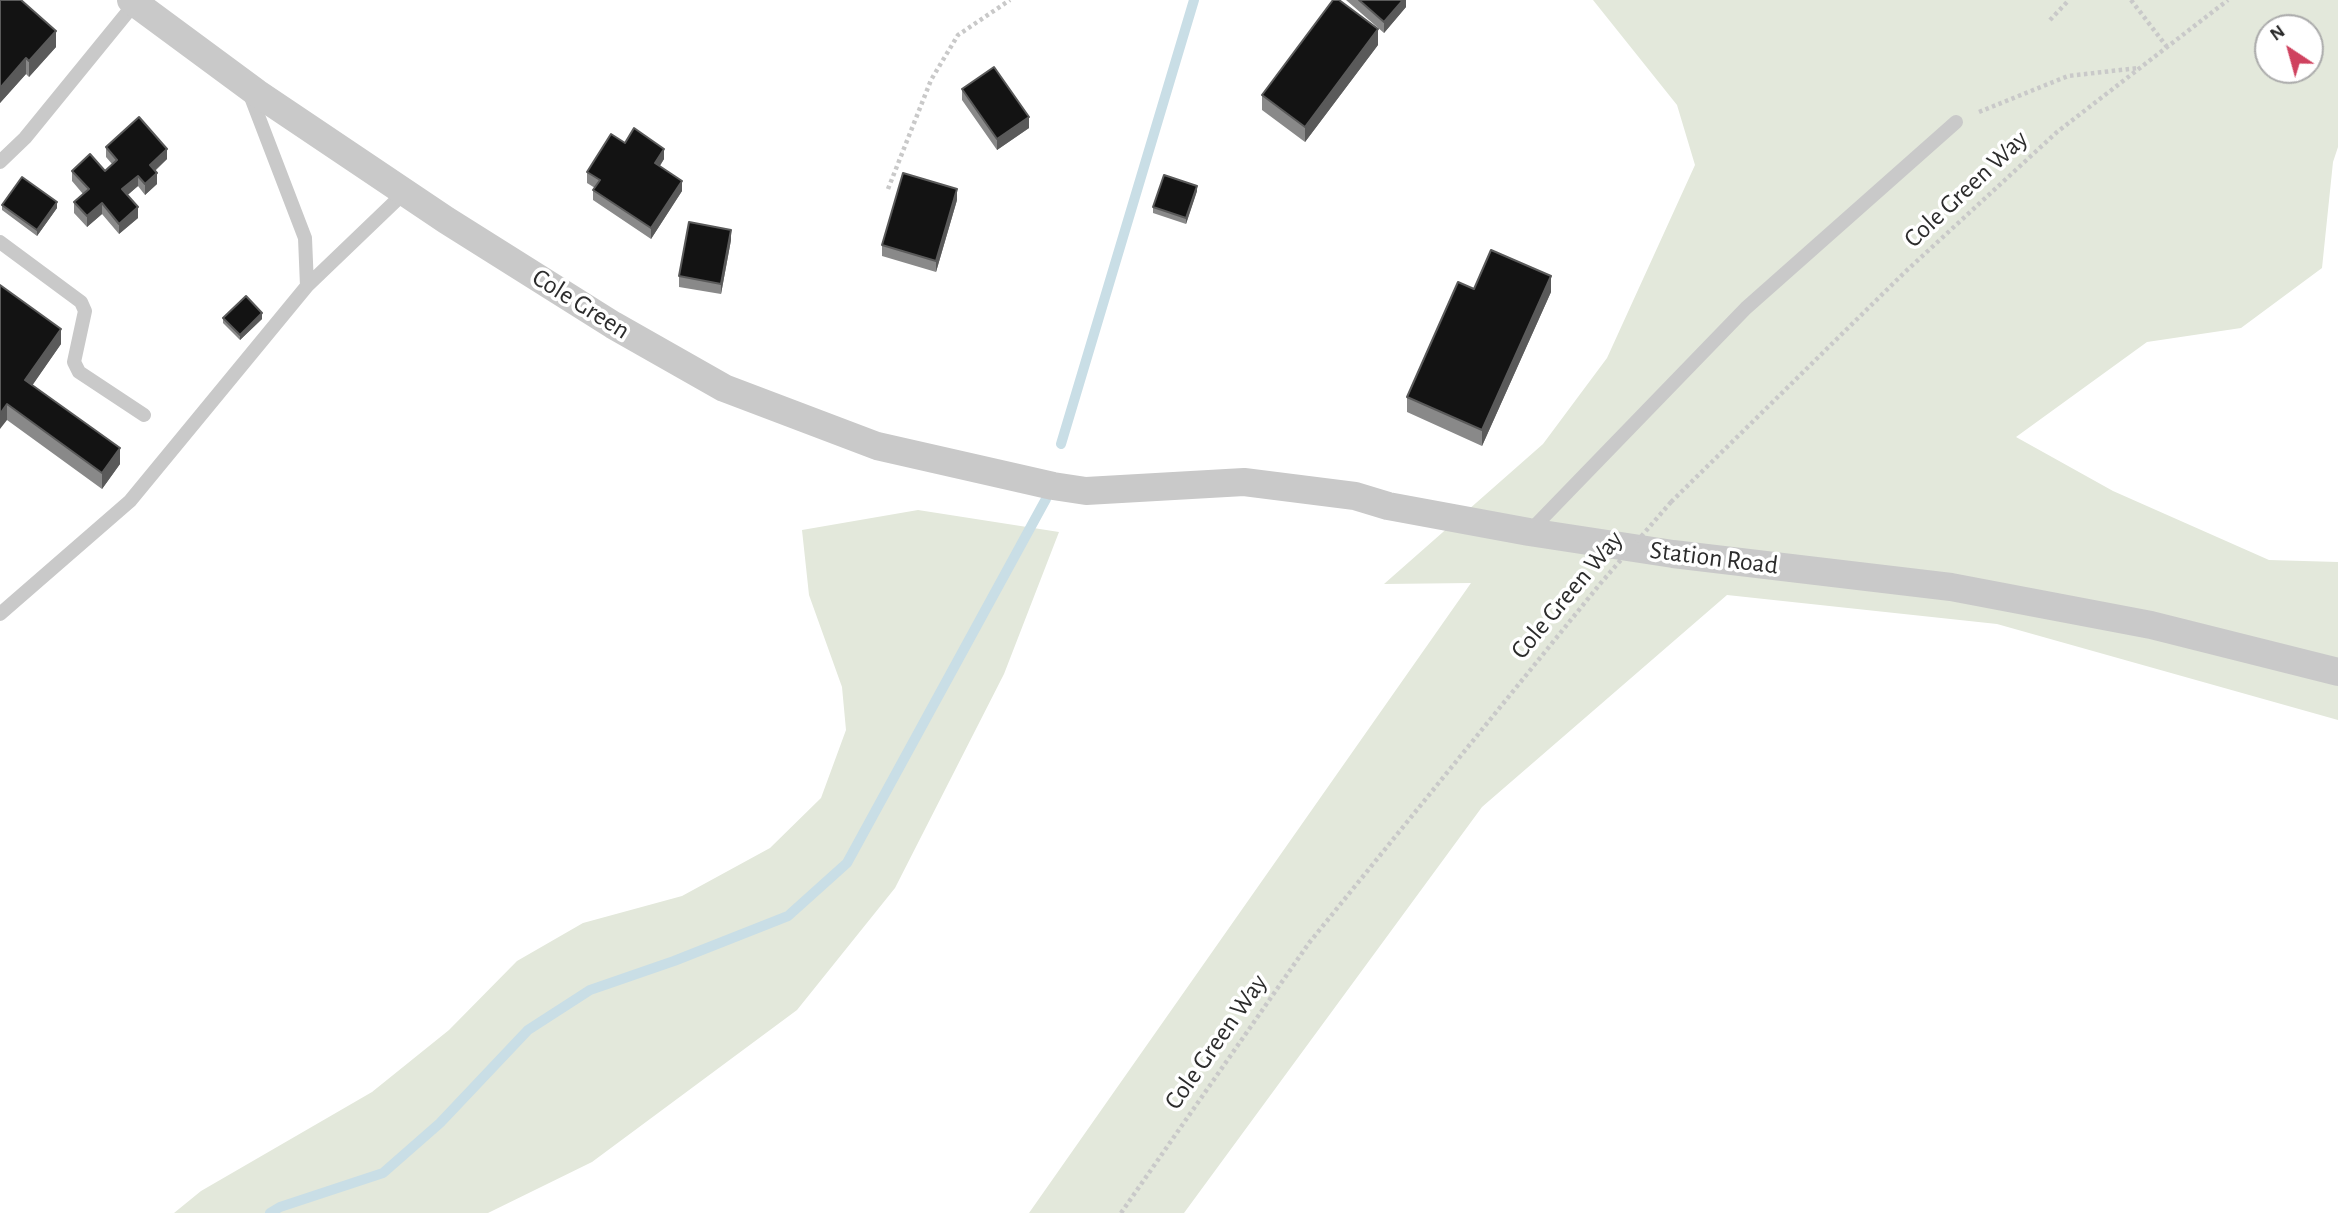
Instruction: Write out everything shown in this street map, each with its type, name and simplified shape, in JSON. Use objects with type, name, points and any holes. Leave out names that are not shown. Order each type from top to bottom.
[{"type":"street","name":"Cole Green","points":[[133,2],[246,85],[405,192],[613,325],[724,388],[877,446],[1086,491]]},
{"type":"street","name":"Station Road","points":[[1086,491],[1244,482],[1355,496],[1388,506],[1529,533],[1673,554],[1951,587],[2151,625],[2338,672]]},
{"type":"lane","points":[[0,162],[25,138],[133,2]]},
{"type":"lane","points":[[246,85],[305,238],[307,286]]},
{"type":"lane","points":[[1529,533],[1746,308],[1956,122]]},
{"type":"lane","points":[[0,614],[130,501],[307,286],[405,192]]},
{"type":"lane","points":[[0,243],[81,302],[85,311],[74,362],[79,372],[144,415]]},
{"type":"path","points":[[888,189],[931,80],[958,35],[1010,0]]},
{"type":"path","points":[[2050,20],[2069,0]]},
{"type":"path","points":[[2131,0],[2167,47]]},
{"type":"path","name":"Cole Green Way","points":[[1121,1213],[1309,943],[1600,584],[1671,502],[1905,272],[2057,132],[2228,0]]},
{"type":"path","points":[[1956,122],[2068,76],[2139,68]]},
{"type":"shaded area","points":[[1593,0],[2338,0],[2338,147],[2333,162],[2322,268],[2241,328],[2147,342],[2016,437],[2113,491],[2269,560],[2338,562],[2338,720],[1997,624],[1727,595],[1482,807],[1184,1213],[1029,1213],[1471,583],[1384,584],[1543,444],[1607,358],[1695,165],[1677,105]]},
{"type":"shaded area","points":[[918,510],[1059,532],[1004,674],[895,888],[797,1010],[592,1162],[488,1213],[174,1213],[201,1191],[372,1092],[449,1030],[517,961],[583,923],[682,896],[770,848],[821,798],[846,730],[842,687],[809,595],[802,530]]},
{"type":"building","points":[[0,0],[21,0],[56,31],[29,61],[26,58],[0,88]]},
{"type":"building","points":[[1333,0],[1339,0],[1378,29],[1305,127],[1262,95]]},
{"type":"building","points":[[1359,0],[1403,0],[1384,22]]},
{"type":"building","points":[[994,67],[1029,117],[997,139],[962,89]]},
{"type":"building","points":[[139,117],[167,149],[150,165],[157,173],[145,184],[138,176],[122,189],[138,207],[119,224],[102,203],[87,216],[74,202],[89,189],[72,171],[90,154],[105,171],[117,160],[106,147]]},
{"type":"building","points":[[634,128],[664,149],[655,163],[682,181],[651,228],[593,190],[600,180],[587,172],[611,134],[625,143]]},
{"type":"building","points":[[903,173],[957,189],[936,261],[882,245]]},
{"type":"building","points":[[1164,175],[1197,186],[1186,218],[1153,207]]},
{"type":"building","points":[[22,177],[57,202],[37,230],[2,205]]},
{"type":"building","points":[[689,222],[731,230],[721,284],[679,276]]},
{"type":"building","points":[[1491,250],[1551,276],[1482,430],[1407,397],[1458,282],[1474,289]]},
{"type":"building","points":[[0,285],[61,329],[25,380],[120,448],[102,473],[7,404],[0,414]]},
{"type":"building","points":[[246,296],[262,313],[240,335],[223,318]]},
{"type":"waterway","points":[[1061,444],[1194,0]]},
{"type":"waterway","points":[[270,1213],[280,1207],[383,1173],[440,1123],[528,1030],[590,990],[674,961],[788,916],[847,863],[1046,499]]}]
